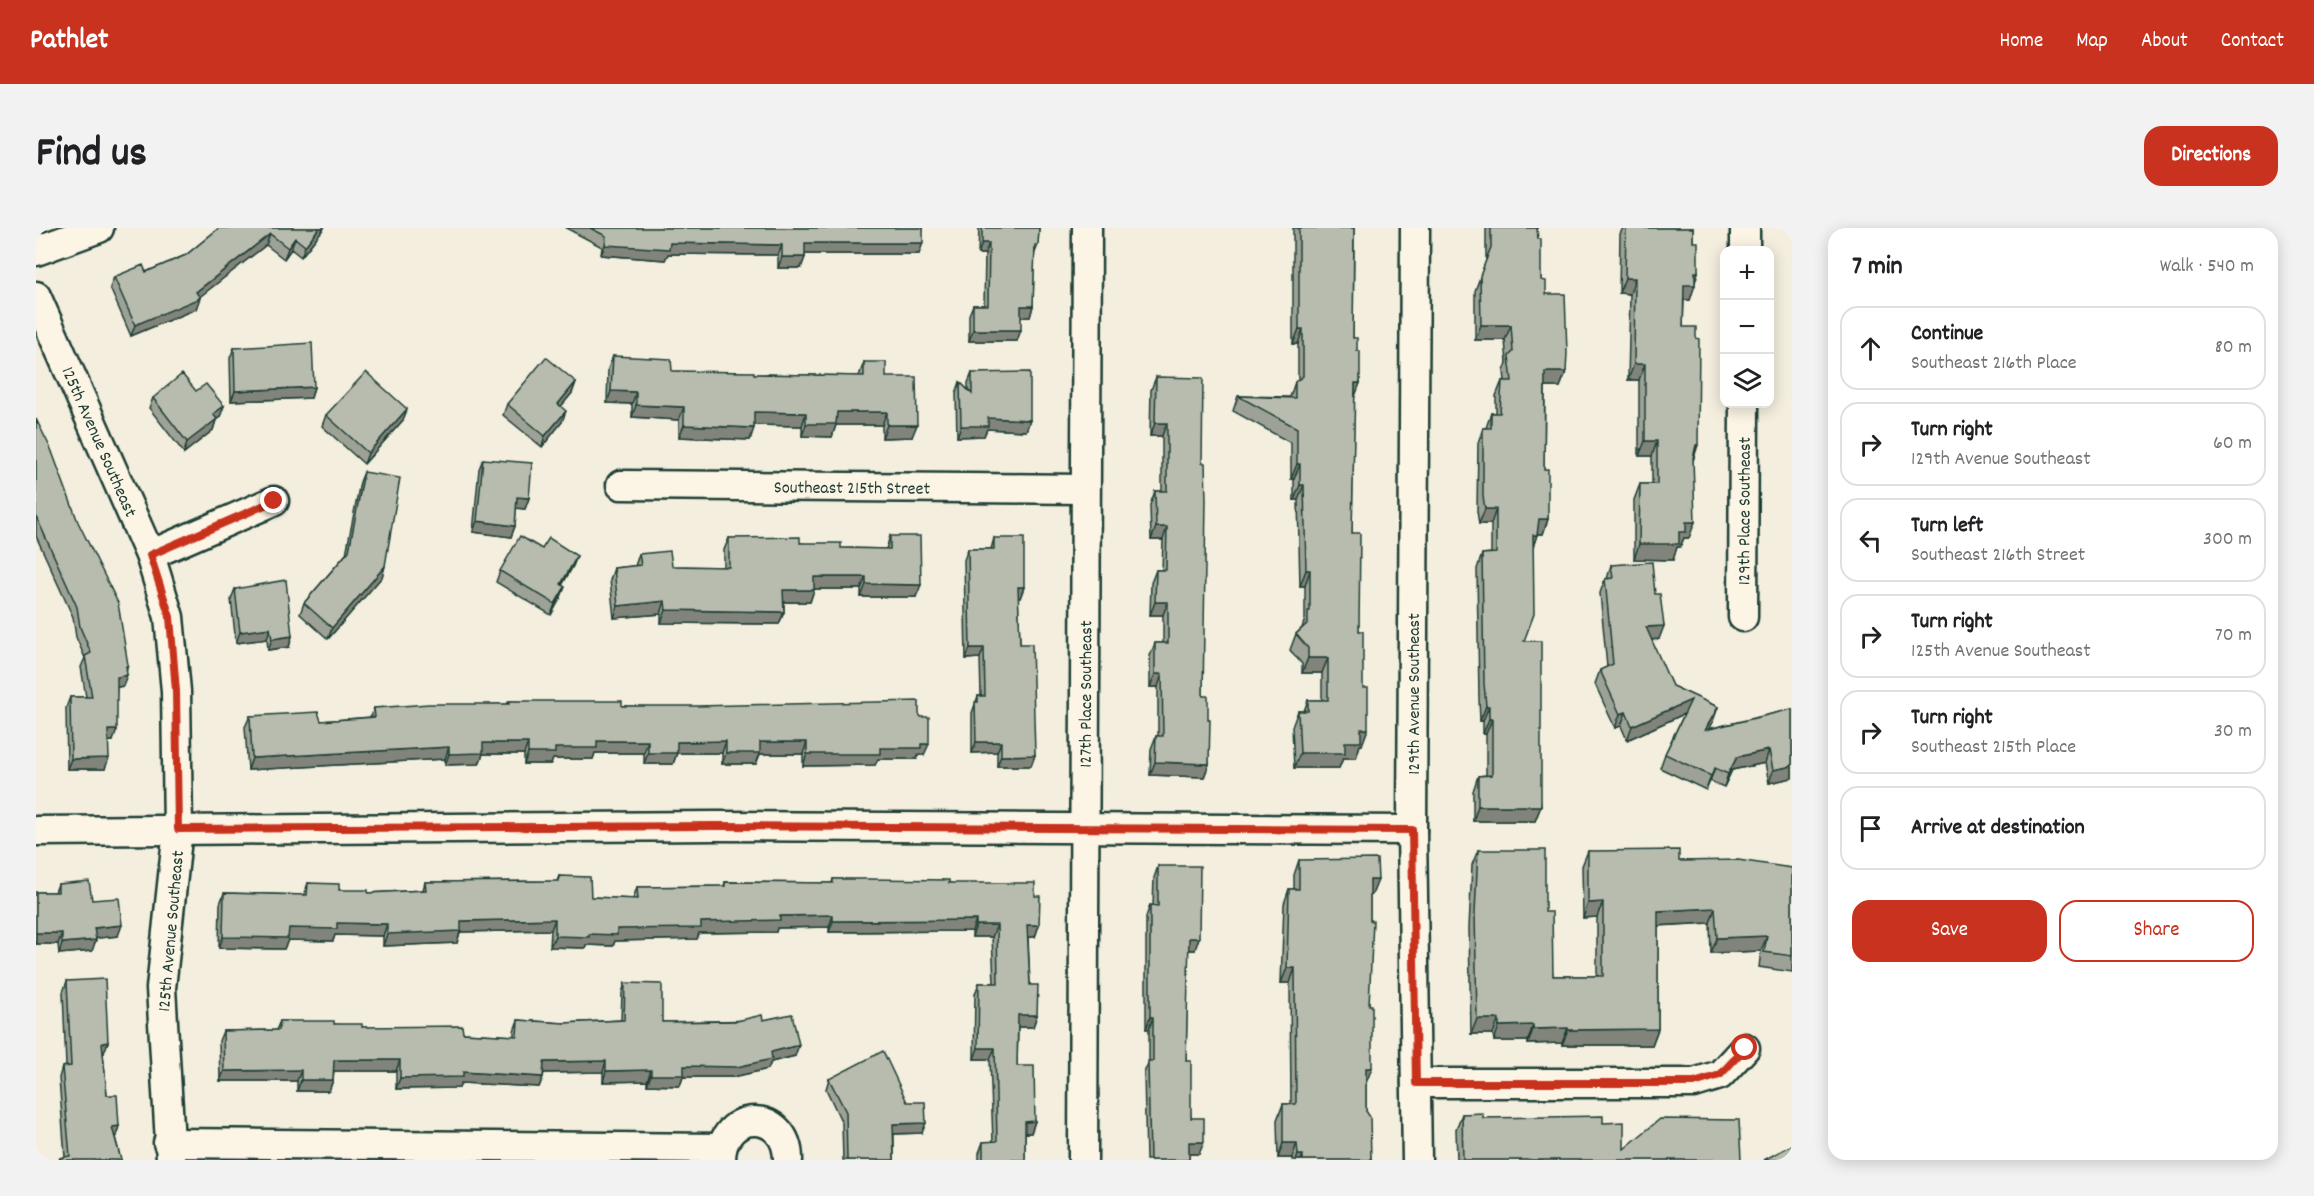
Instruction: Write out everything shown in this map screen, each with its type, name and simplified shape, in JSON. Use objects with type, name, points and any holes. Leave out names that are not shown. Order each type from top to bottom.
[{"type":"street","points":[[36,251],[99,228]]},
{"type":"street","name":"127th Place Southeast","points":[[1083,1160],[1084,489],[1087,228]]},
{"type":"street","name":"129th Avenue Southeast","points":[[1415,228],[1412,830],[1417,1160]]},
{"type":"street","points":[[1745,228],[1745,246]]},
{"type":"street","name":"125th Avenue Southeast","points":[[36,296],[150,555],[170,617],[176,691],[178,829],[161,988],[170,1152]]},
{"type":"street","name":"129th Place Southeast","points":[[1743,617],[1744,408]]},
{"type":"street","name":"Southeast 215th Street","points":[[621,485],[1084,489]]},
{"type":"street","points":[[150,555],[274,501]]},
{"type":"street","points":[[36,831],[716,826],[1412,830]]},
{"type":"street","points":[[1416,1083],[1694,1083],[1720,1075],[1745,1048]]},
{"type":"street","points":[[170,1152],[721,1154],[726,1135],[735,1126],[747,1121],[761,1121],[773,1126],[783,1135],[788,1148],[788,1160]]},
{"type":"building","points":[[219,228],[319,228],[305,246],[295,238],[288,248],[270,234],[196,292],[200,298],[135,325],[114,277],[143,265],[146,272],[186,255]]},
{"type":"building","points":[[590,228],[923,228],[923,243],[805,243],[805,257],[782,257],[782,245],[670,243],[669,249],[605,245],[606,236]]},
{"type":"building","points":[[982,228],[1039,228],[1038,245],[1035,245],[1033,306],[1021,306],[1021,330],[973,330],[973,305],[988,305],[989,243],[982,243]]},
{"type":"building","points":[[1299,228],[1354,228],[1353,338],[1357,338],[1357,351],[1360,351],[1360,383],[1355,383],[1352,533],[1360,533],[1359,631],[1363,631],[1363,688],[1368,688],[1368,729],[1361,729],[1361,742],[1345,742],[1345,753],[1300,753],[1298,711],[1308,711],[1308,700],[1328,700],[1328,658],[1308,658],[1308,648],[1296,634],[1308,623],[1308,611],[1310,611],[1310,570],[1306,570],[1304,485],[1300,485],[1300,464],[1297,464],[1297,428],[1238,396],[1295,398],[1295,382],[1303,376],[1303,329],[1299,329]]},
{"type":"building","points":[[1491,228],[1537,228],[1538,239],[1541,239],[1541,280],[1546,281],[1546,294],[1565,294],[1566,372],[1545,372],[1544,469],[1548,469],[1548,519],[1539,519],[1537,535],[1533,535],[1534,614],[1524,641],[1541,641],[1541,806],[1478,806],[1478,776],[1492,775],[1492,719],[1489,719],[1489,706],[1486,706],[1484,683],[1482,554],[1496,553],[1496,509],[1485,509],[1483,496],[1483,428],[1491,428],[1491,413],[1500,413],[1502,381],[1512,381],[1509,356],[1513,352],[1511,325],[1481,325],[1480,276],[1491,247]]},
{"type":"building","points":[[1626,228],[1693,228],[1693,242],[1698,242],[1698,272],[1695,272],[1695,285],[1684,285],[1683,327],[1696,327],[1696,338],[1699,339],[1698,445],[1696,445],[1693,458],[1695,522],[1686,522],[1686,532],[1679,532],[1679,544],[1639,544],[1640,484],[1657,484],[1657,441],[1645,441],[1645,364],[1634,364],[1635,278],[1625,278]]},
{"type":"building","points":[[312,343],[314,387],[235,391],[234,348]]},
{"type":"building","points":[[613,356],[671,359],[672,371],[754,372],[754,374],[864,376],[864,362],[886,362],[886,377],[916,377],[917,425],[887,425],[887,412],[837,412],[836,424],[806,424],[806,413],[754,412],[754,428],[684,425],[684,407],[636,405],[636,392],[611,391]]},
{"type":"building","points":[[546,357],[576,382],[558,404],[566,411],[545,436],[507,404]]},
{"type":"building","points":[[366,372],[407,409],[368,453],[326,415]]},
{"type":"building","points":[[1030,372],[1030,420],[988,418],[988,426],[961,426],[960,382],[972,394],[972,373]]},
{"type":"building","points":[[182,374],[196,391],[206,384],[224,406],[213,414],[217,419],[187,442],[153,398]]},
{"type":"building","points":[[1156,377],[1203,378],[1202,463],[1205,463],[1206,500],[1203,696],[1208,696],[1209,764],[1155,762],[1156,736],[1163,736],[1162,674],[1155,674],[1155,643],[1168,643],[1168,602],[1155,602],[1156,570],[1166,570],[1167,527],[1156,527],[1155,491],[1167,491],[1167,423],[1155,423]]},
{"type":"building","points":[[36,419],[51,449],[78,522],[118,603],[128,665],[126,666],[127,675],[117,677],[117,730],[108,730],[109,758],[71,759],[70,697],[92,697],[85,656],[91,653],[80,627],[77,607],[36,516]]},
{"type":"building","points":[[483,459],[532,463],[529,498],[517,497],[515,526],[477,521]]},
{"type":"building","points":[[364,472],[400,478],[385,566],[332,628],[304,603],[349,551]]},
{"type":"building","points":[[520,536],[542,549],[549,538],[577,556],[561,584],[565,587],[555,604],[500,571]]},
{"type":"building","points":[[890,536],[920,536],[921,585],[866,584],[866,577],[814,577],[814,590],[783,590],[784,612],[666,610],[665,601],[618,606],[614,568],[641,565],[639,554],[670,551],[672,566],[729,567],[729,538],[800,537],[800,543],[841,543],[841,548],[890,549]]},
{"type":"building","points":[[994,538],[1024,538],[1024,587],[1018,587],[1020,644],[1032,644],[1035,755],[1001,756],[1001,742],[976,742],[975,702],[978,702],[978,696],[985,696],[984,648],[970,648],[968,549],[994,549]]},
{"type":"building","points":[[1652,562],[1655,594],[1660,594],[1664,626],[1646,627],[1672,686],[1718,707],[1705,730],[1792,709],[1792,766],[1773,770],[1769,750],[1737,757],[1728,774],[1715,768],[1711,776],[1665,754],[1691,700],[1632,726],[1626,712],[1620,714],[1600,670],[1613,664],[1605,579],[1613,578],[1611,565]]},
{"type":"building","points":[[286,580],[292,636],[272,639],[270,628],[240,632],[235,589]]},
{"type":"building","points":[[509,701],[622,701],[622,706],[697,706],[919,701],[919,714],[921,717],[929,717],[929,744],[921,744],[921,748],[880,748],[880,754],[807,754],[807,742],[760,742],[760,753],[726,753],[726,741],[677,742],[677,753],[648,753],[648,741],[597,741],[597,748],[555,748],[555,753],[528,753],[528,743],[483,743],[483,753],[449,754],[449,747],[252,758],[250,716],[318,712],[321,721],[375,717],[374,708],[429,704],[509,704]]},
{"type":"building","points":[[1478,850],[1545,850],[1545,912],[1552,912],[1553,976],[1603,976],[1603,902],[1588,903],[1588,851],[1679,850],[1679,861],[1738,860],[1792,868],[1792,956],[1764,952],[1767,936],[1717,938],[1715,908],[1658,911],[1658,1029],[1533,1029],[1533,1025],[1499,1026],[1499,1019],[1477,1019],[1475,913]]},
{"type":"building","points":[[1377,859],[1378,880],[1370,880],[1370,921],[1373,921],[1369,1005],[1372,1005],[1372,1068],[1366,1068],[1366,1111],[1370,1117],[1371,1160],[1303,1160],[1303,1155],[1298,1155],[1297,1143],[1283,1143],[1283,1104],[1296,1104],[1295,968],[1287,968],[1289,889],[1299,889],[1299,860]]},
{"type":"building","points":[[1158,866],[1200,866],[1199,938],[1189,938],[1186,1061],[1191,1061],[1191,1118],[1204,1118],[1204,1142],[1189,1142],[1189,1160],[1150,1160],[1148,1061],[1153,1061],[1153,1017],[1150,1017],[1150,905],[1158,906]]},
{"type":"building","points":[[559,876],[590,877],[591,897],[638,899],[637,887],[725,886],[725,882],[833,883],[833,879],[866,879],[949,880],[949,883],[1035,883],[1035,896],[1040,896],[1039,925],[1027,925],[1030,985],[1038,985],[1037,1015],[1018,1015],[1017,1066],[1034,1066],[1035,1121],[1025,1122],[1025,1160],[983,1160],[983,1142],[997,1141],[995,1048],[978,1048],[979,983],[998,983],[997,925],[976,925],[976,920],[833,921],[833,915],[780,916],[780,920],[701,922],[701,928],[617,929],[617,935],[589,934],[589,937],[555,936],[555,919],[461,921],[461,931],[387,934],[387,924],[337,923],[337,929],[289,928],[288,938],[223,937],[224,893],[307,895],[308,883],[339,884],[339,890],[368,890],[368,893],[426,890],[425,882],[559,881]]},
{"type":"building","points":[[89,881],[92,900],[119,898],[122,925],[94,928],[96,940],[62,943],[62,933],[36,933],[36,892],[58,892],[58,884]]},
{"type":"building","points":[[105,979],[108,1042],[102,1043],[107,1095],[117,1095],[119,1126],[112,1127],[121,1160],[61,1160],[60,1158],[70,1156],[62,1067],[71,1066],[67,981]]},
{"type":"building","points":[[625,983],[662,984],[662,1022],[737,1021],[762,1015],[763,1020],[792,1014],[799,1045],[771,1052],[772,1059],[737,1067],[684,1066],[684,1075],[651,1075],[651,1070],[606,1071],[606,1061],[544,1062],[543,1077],[463,1072],[463,1077],[400,1078],[400,1060],[334,1060],[333,1080],[301,1080],[301,1070],[224,1071],[223,1031],[279,1030],[280,1021],[334,1021],[334,1024],[362,1024],[362,1027],[462,1026],[463,1033],[517,1036],[518,1020],[564,1023],[624,1020]]},
{"type":"building","points":[[883,1051],[907,1102],[925,1102],[926,1123],[893,1124],[894,1160],[847,1160],[846,1112],[829,1079]]},
{"type":"building","points":[[1483,1113],[1483,1118],[1603,1116],[1603,1123],[1624,1122],[1624,1149],[1660,1119],[1739,1120],[1741,1160],[1463,1160],[1462,1114]]},
{"type":"building","points":[[1792,1145],[1792,1160],[1764,1160]]},
{"type":"route","points":[[274,501],[150,555],[170,617],[176,691],[178,829],[716,826],[1412,830],[1416,1083],[1694,1083],[1720,1075],[1745,1048]]}]
